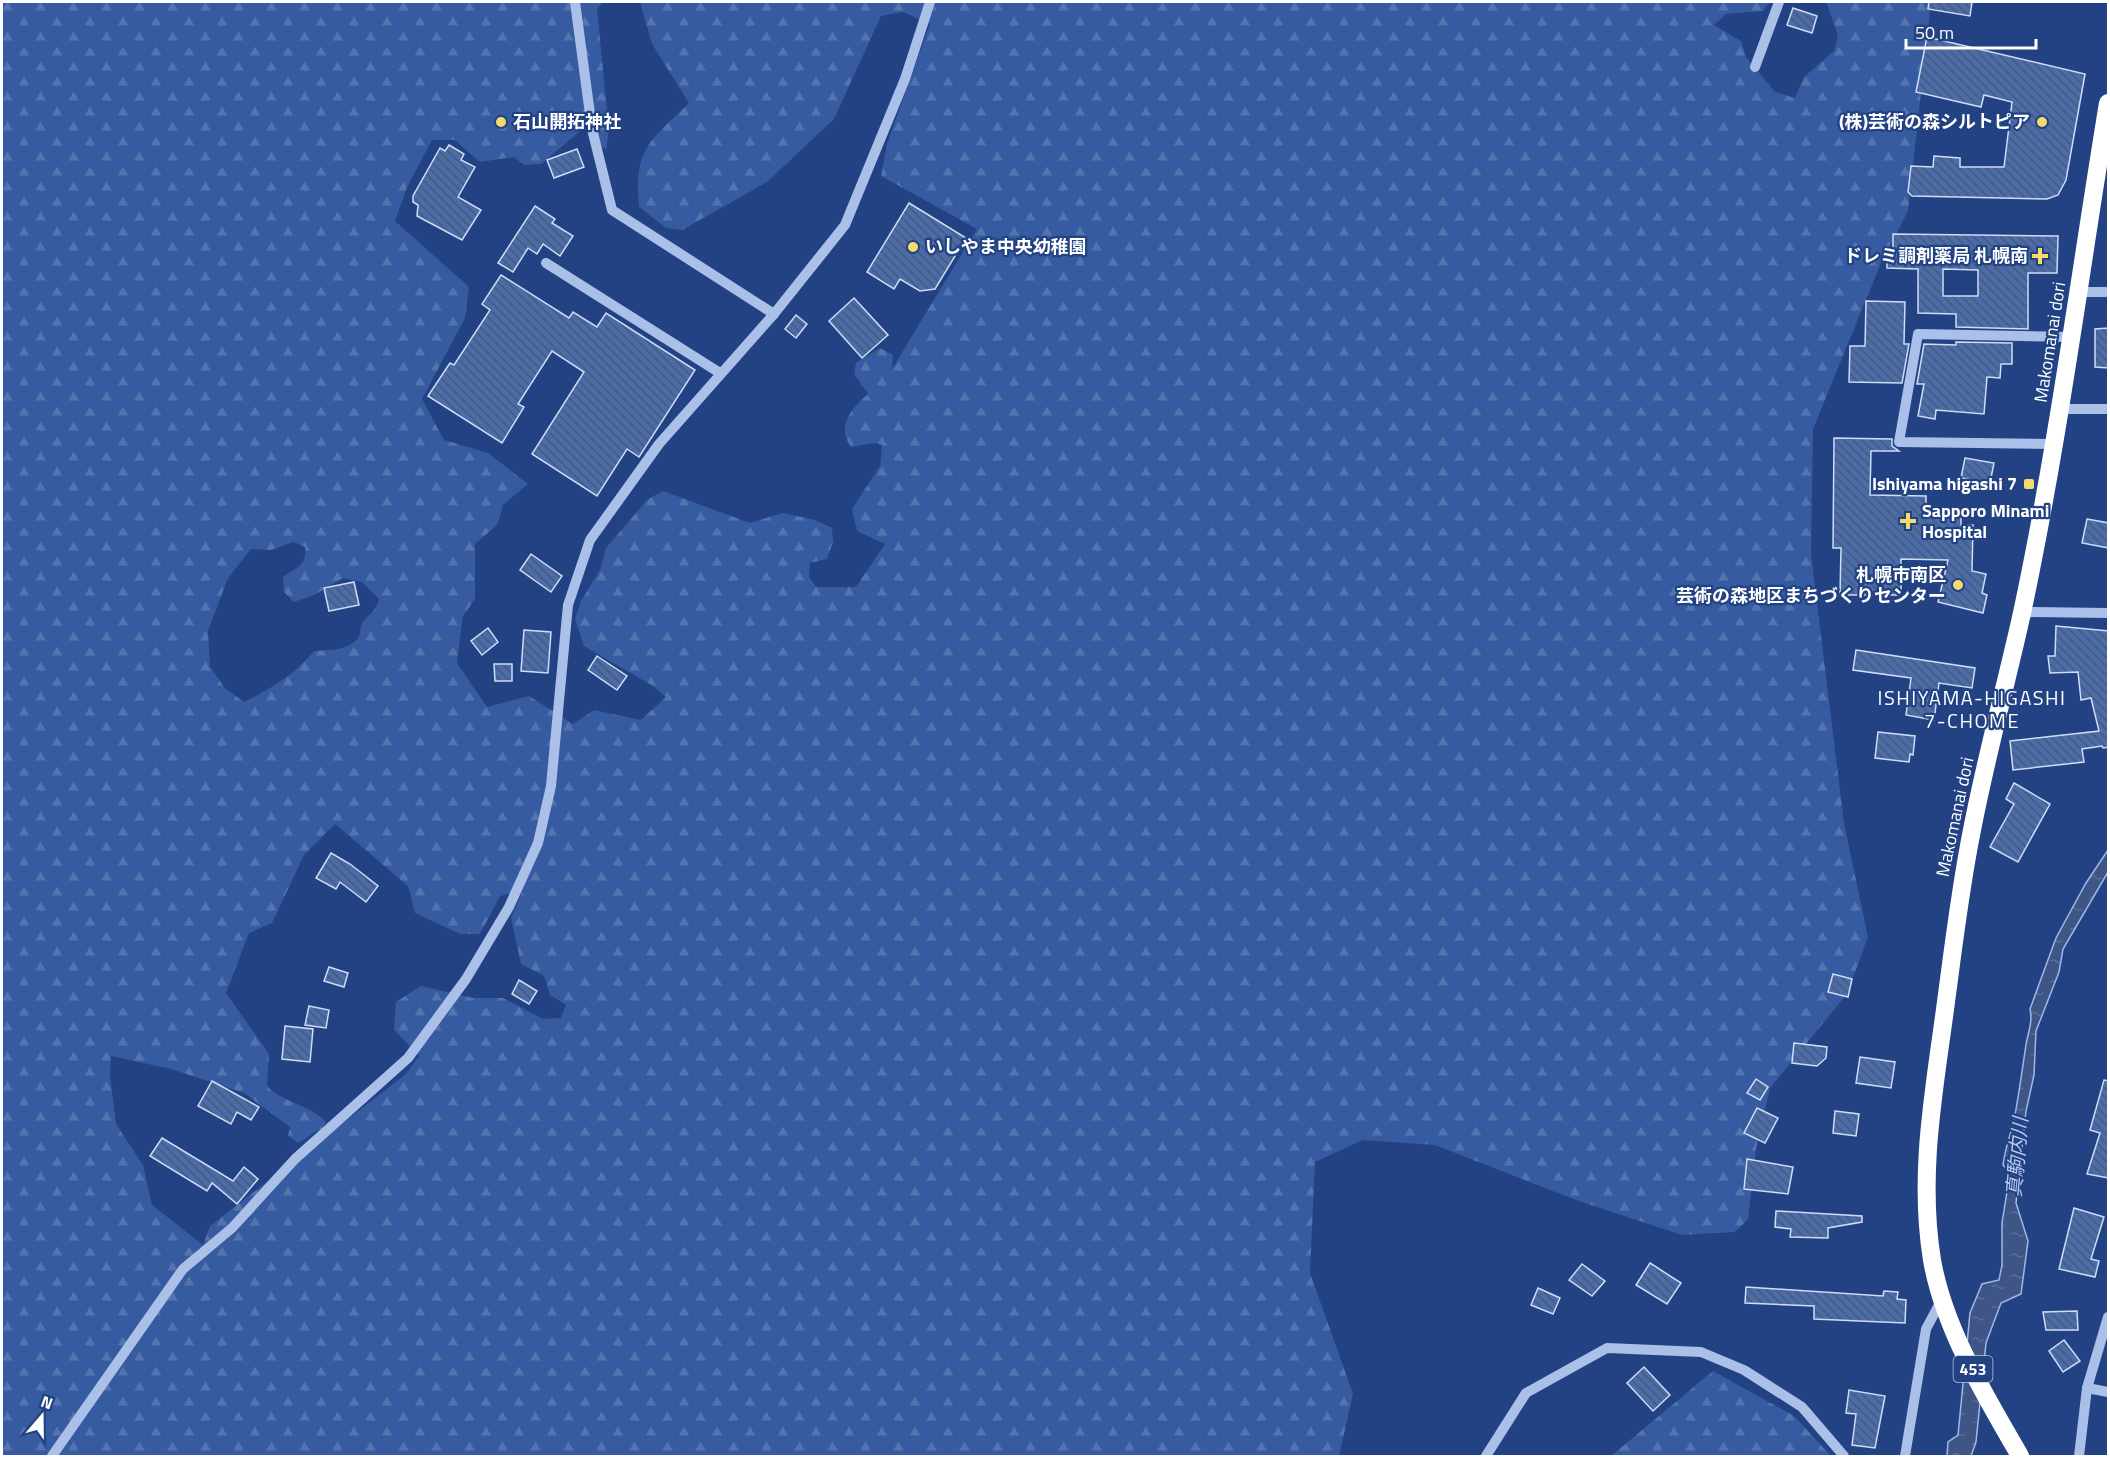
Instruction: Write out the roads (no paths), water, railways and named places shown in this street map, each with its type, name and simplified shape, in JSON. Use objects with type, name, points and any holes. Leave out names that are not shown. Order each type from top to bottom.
[{"type":"highway","name":"Makomanai dori","points":[[2020,1456],[1997,1417],[1941,1301],[1928,1222],[1926,1182],[1929,1125],[1972,829],[2022,612],[2061,409],[2079,292],[2103,172],[2109,103]]},
{"type":"street","points":[[575,2],[592,129],[612,210],[774,314]]},
{"type":"street","points":[[52,1456],[183,1269],[231,1228],[295,1159],[408,1058],[466,979],[509,907],[538,843],[551,786],[568,605],[590,540],[659,444],[774,314],[845,225],[905,79],[930,2]]},
{"type":"street","points":[[1755,67],[1779,2]]},
{"type":"street","points":[[546,263],[720,373]]},
{"type":"street","points":[[2079,292],[2109,292]]},
{"type":"street","points":[[2054,444],[1899,442],[1918,334],[2072,337]]},
{"type":"street","points":[[2061,409],[2109,409]]},
{"type":"street","points":[[2022,612],[2109,614]]},
{"type":"street","points":[[1905,1456],[1926,1329],[1941,1301]]},
{"type":"street","points":[[2079,1456],[2087,1388],[2109,1317]]},
{"type":"street","points":[[1486,1456],[1526,1393],[1607,1348],[1701,1352],[1744,1370],[1802,1407],[1844,1456]]},
{"type":"street","points":[[2087,1388],[2109,1392]]},
{"type":"water","name":"真駒内川","points":[[2108,850],[2108,872],[2063,949],[2059,972],[2036,1031],[2034,1075],[2026,1111],[2016,1203],[2028,1241],[2021,1294],[2001,1303],[1986,1343],[1976,1442],[1971,1456],[1947,1456],[1948,1442],[1958,1435],[1970,1313],[1982,1284],[1999,1280],[2002,1265],[2002,1223],[2010,1173],[2003,1165],[2014,1120],[2031,1023],[2030,1009],[2056,938],[2086,883]]},
{"type":"place","name":"石山開拓神社","points":[[501,122]]},
{"type":"place","name":"(株)芸術の森シルトピア","points":[[2042,122]]},
{"type":"place","name":"いしやま中央幼稚園","points":[[913,247]]},
{"type":"place","name":"ドレミ調剤薬局 札幌南","points":[[2040,256]]},
{"type":"place","name":"Ishiyama higashi 7","points":[[2029,484]]},
{"type":"place","name":"Sapporo Minami Hospital","points":[[1908,521]]},
{"type":"place","name":"札幌市南区 芸術の森地区まちづくりセンター","points":[[1958,585]]},
{"type":"district","name":"ISHIYAMA-HIGASHI 7-CHOME","points":[[1972,710]]}]
